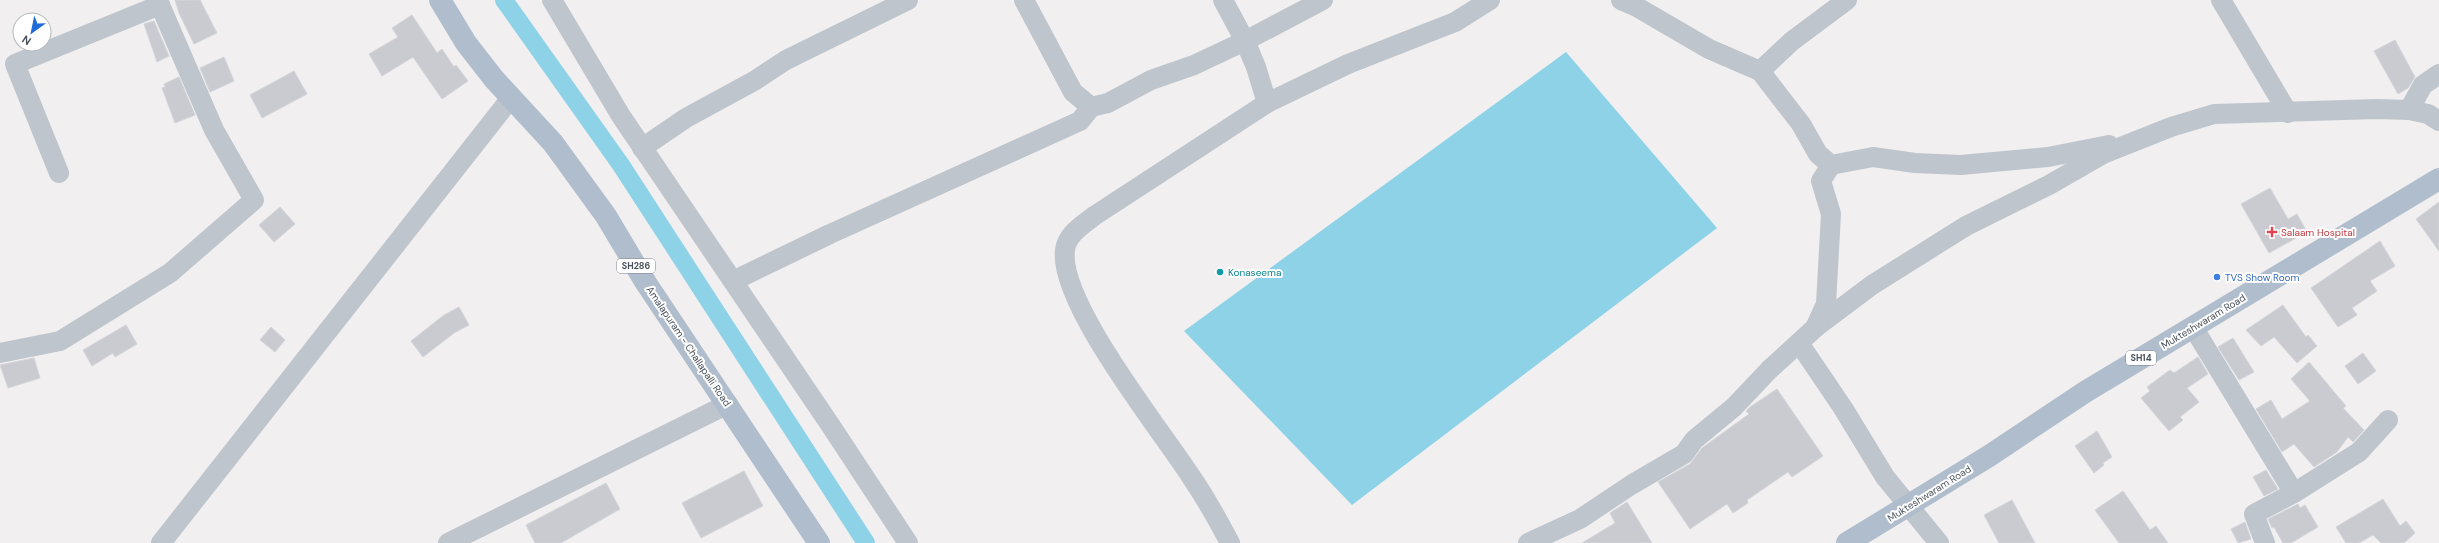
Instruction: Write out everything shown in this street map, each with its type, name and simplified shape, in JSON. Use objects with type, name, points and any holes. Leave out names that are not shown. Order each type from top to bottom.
[{"type":"main road","name":"Amalapuram - Challapalli Road","points":[[440,0],[466,44],[511,98],[553,143],[606,216],[646,283],[728,404],[819,543]]},
{"type":"main road","name":"Mukteshwaram Road","points":[[1848,543],[1989,456],[2084,392],[2439,179]]},
{"type":"street","points":[[552,0],[621,116],[908,543]]},
{"type":"street","points":[[642,148],[686,118],[754,81],[786,60],[908,0]]},
{"type":"street","points":[[1024,0],[1072,92],[1090,107]]},
{"type":"street","points":[[1223,0],[1245,41],[1256,67],[1267,102]]},
{"type":"street","points":[[733,281],[852,224],[1080,122],[1090,107],[1108,103],[1150,80],[1194,65],[1245,41],[1323,0]]},
{"type":"street","points":[[1230,543],[1191,476],[1096,339],[1075,293],[1066,266],[1065,249],[1072,233],[1094,216],[1267,102],[1348,64],[1455,22],[1490,0]]},
{"type":"street","points":[[1621,0],[1637,7],[1708,50],[1760,71],[1801,124],[1818,154],[1831,165]]},
{"type":"street","points":[[1760,71],[1792,41],[1847,0]]},
{"type":"street","points":[[2222,0],[2288,113]]},
{"type":"street","points":[[0,353],[60,341],[170,274],[254,200],[214,130],[158,2],[15,64],[59,173]]},
{"type":"street","points":[[2409,110],[2423,85],[2439,74]]},
{"type":"street","points":[[161,543],[511,98]]},
{"type":"street","points":[[1528,543],[1580,518],[1631,485],[1684,454],[1694,440],[1734,407],[1769,370],[1815,328],[1872,285],[1966,226],[2049,185],[2103,154],[2140,139],[2214,114],[2409,110],[2428,114],[2439,121]]},
{"type":"street","points":[[1815,328],[1826,304],[1831,214],[1821,181],[1831,165],[1873,157],[1915,163],[1961,165],[2003,162],[2048,157],[2140,139]]},
{"type":"street","points":[[2193,327],[2294,493]]},
{"type":"street","points":[[1799,343],[1843,408],[1885,477],[1939,543]]},
{"type":"street","points":[[448,543],[728,404]]},
{"type":"street","points":[[2265,543],[2254,514],[2294,493],[2359,452],[2388,420]]},
{"type":"water","points":[[1566,52],[1717,228],[1352,505],[1184,331]]},
{"type":"building","points":[[175,0],[200,0],[217,33],[194,44],[179,13]]},
{"type":"building","points":[[412,15],[437,53],[442,49],[454,67],[456,65],[468,81],[442,99],[413,57],[382,76],[369,54],[398,37],[392,28]]},
{"type":"building","points":[[154,21],[169,56],[157,62],[144,24]]},
{"type":"building","points":[[2395,40],[2415,77],[2408,88],[2398,94],[2374,51]]},
{"type":"building","points":[[224,57],[234,81],[210,92],[200,68]]},
{"type":"building","points":[[294,71],[307,94],[262,118],[250,95]]},
{"type":"building","points":[[179,77],[195,115],[175,123],[162,88],[165,87],[164,84]]},
{"type":"building","points":[[2270,188],[2288,219],[2297,214],[2307,232],[2269,253],[2241,204]]},
{"type":"building","points":[[2439,202],[2439,251],[2416,219]]},
{"type":"building","points":[[280,207],[295,224],[274,242],[259,225]]},
{"type":"building","points":[[2380,241],[2395,266],[2370,281],[2377,291],[2352,308],[2357,315],[2338,327],[2311,288]]},
{"type":"building","points":[[2283,305],[2306,337],[2308,335],[2317,346],[2297,363],[2274,337],[2261,346],[2246,330]]},
{"type":"building","points":[[459,307],[469,325],[454,333],[423,357],[411,341],[444,315]]},
{"type":"building","points":[[126,325],[137,344],[115,357],[113,353],[92,366],[83,350]]},
{"type":"building","points":[[271,327],[285,340],[275,352],[260,340]]},
{"type":"building","points":[[2233,338],[2254,372],[2239,380],[2218,347]]},
{"type":"building","points":[[2363,353],[2376,371],[2358,384],[2345,366]]},
{"type":"building","points":[[2198,357],[2208,374],[2187,388],[2199,402],[2180,417],[2183,420],[2169,431],[2141,398],[2150,391],[2147,387],[2170,370],[2174,373]]},
{"type":"building","points":[[34,358],[40,378],[8,388],[0,365]]},
{"type":"building","points":[[2309,362],[2346,406],[2343,408],[2364,430],[2353,442],[2348,437],[2337,452],[2314,467],[2294,444],[2282,452],[2256,409],[2271,400],[2282,419],[2310,401],[2291,379]]},
{"type":"building","points":[[1777,389],[1823,456],[1792,477],[1788,472],[1747,500],[1748,503],[1733,513],[1727,504],[1690,529],[1658,482],[1690,464],[1702,448],[1749,414],[1746,411],[1750,407]]},
{"type":"building","points":[[2097,431],[2112,457],[2103,463],[2104,465],[2094,473],[2075,446]]},
{"type":"building","points":[[2266,470],[2278,489],[2264,496],[2253,477]]},
{"type":"building","points":[[744,471],[763,506],[701,538],[682,503]]},
{"type":"building","points":[[606,483],[620,509],[561,543],[535,543],[526,525]]},
{"type":"building","points":[[2123,491],[2150,530],[2156,526],[2168,543],[2119,543],[2095,510]]},
{"type":"building","points":[[2383,499],[2400,526],[2406,521],[2415,533],[2404,543],[2381,543],[2373,535],[2359,543],[2346,543],[2336,527]]},
{"type":"building","points":[[2012,500],[2035,543],[1999,543],[1984,515]]},
{"type":"building","points":[[1627,502],[1652,543],[1582,543],[1615,523],[1610,513]]},
{"type":"building","points":[[2298,504],[2300,508],[2305,505],[2318,527],[2291,543],[2283,543],[2274,527],[2272,528],[2268,519]]},
{"type":"building","points":[[2245,522],[2251,539],[2238,543],[2231,529]]},
{"type":"waterway","points":[[504,0],[621,165],[866,543]]},
{"type":"place","name":"Salaam Hospital","points":[[2272,232]]},
{"type":"place","name":"Konaseema","points":[[1220,272]]},
{"type":"place","name":"TVS Show Room","points":[[2217,277]]}]
